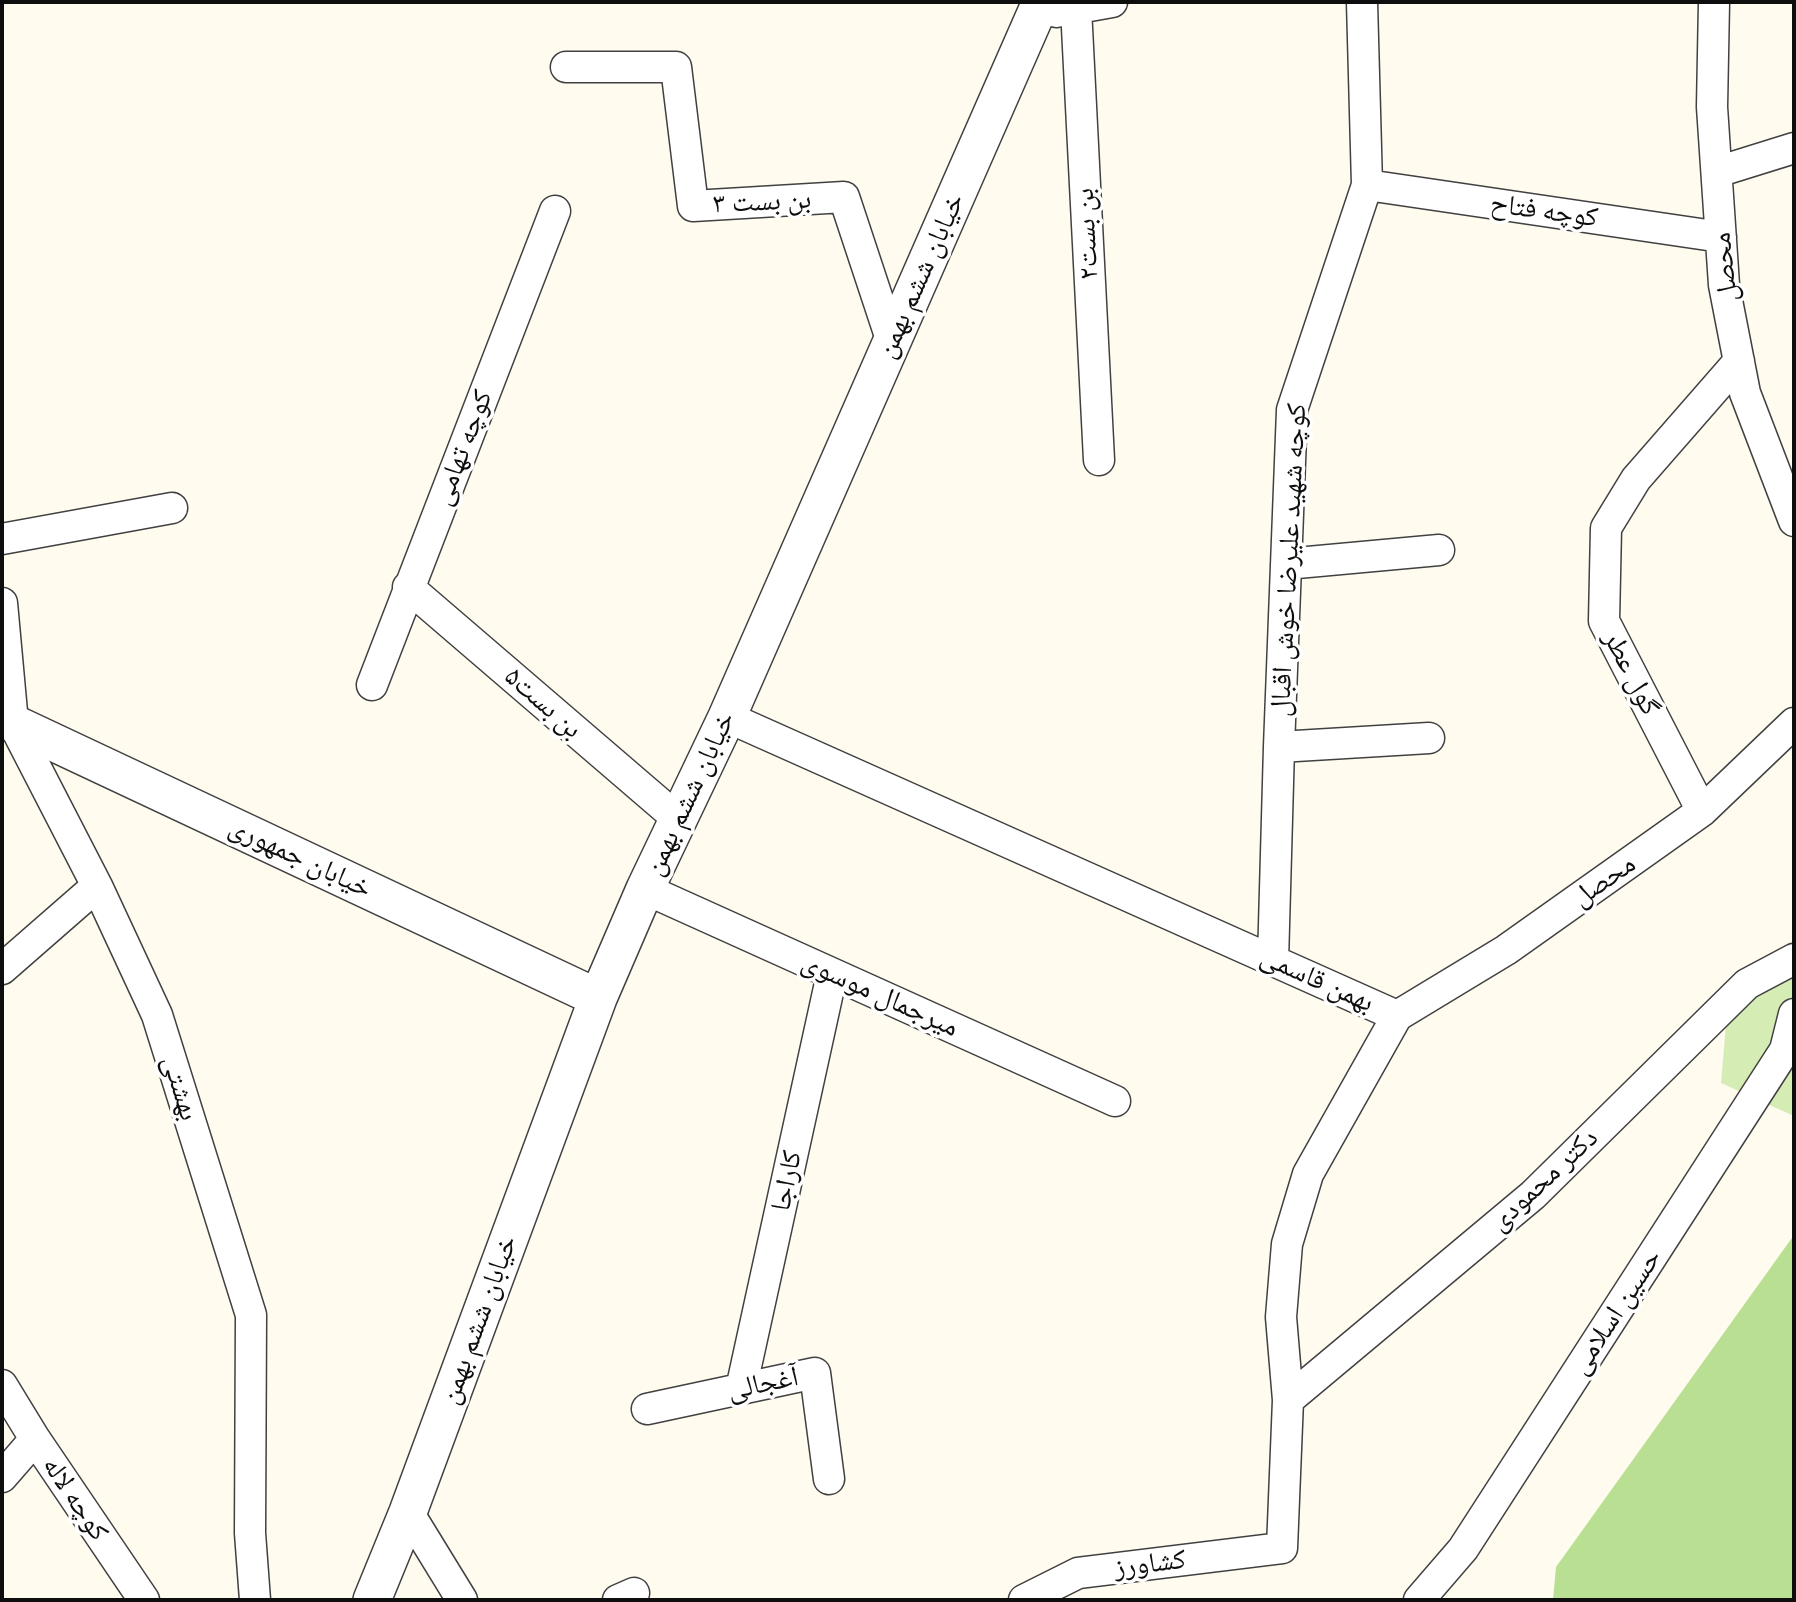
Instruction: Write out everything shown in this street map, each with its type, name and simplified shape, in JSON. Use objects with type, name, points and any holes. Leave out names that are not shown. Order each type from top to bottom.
[{"type":"street","points":[[1051,8],[1112,2]]},
{"type":"street","name":"کوچه شهید علیرضا خوش اقبال","points":[[1273,961],[1292,410],[1367,185],[1362,2]]},
{"type":"street","name":"محصل","points":[[1714,2],[1712,107],[1724,285],[1745,393],[1794,521]]},
{"type":"street","name":"خیابان ششم بهمن","points":[[372,1600],[408,1511],[598,998],[645,889],[727,717],[892,342],[1051,8]]},
{"type":"street","name":"بن بست۲","points":[[1051,8],[1099,460]]},
{"type":"street","name":"بن بست ۳","points":[[566,67],[676,68],[693,206],[844,197],[892,342]]},
{"type":"street","points":[[1717,172],[1794,148]]},
{"type":"street","name":"کوچه فتاح","points":[[1367,185],[1721,237]]},
{"type":"street","name":"کوچه تهامی","points":[[372,685],[555,211]]},
{"type":"street","name":"گول عطر","points":[[1702,811],[1604,621],[1606,528],[1636,480],[1739,361]]},
{"type":"street","points":[[2,539],[172,509]]},
{"type":"street","points":[[1286,564],[1439,550]]},
{"type":"street","name":"بن بست۵","points":[[408,587],[678,819]]},
{"type":"street","name":"بهشتی","points":[[2,603],[7,721],[97,886],[157,1015],[251,1315],[250,1533],[255,1600]]},
{"type":"street","name":"بهمن قاسمی","points":[[727,717],[1397,1016],[1308,1174],[1287,1244],[1280,1317],[1288,1400],[1282,1548]]},
{"type":"street","name":"خیابان جمهوری","points":[[7,721],[598,998]]},
{"type":"street","name":"محصل","points":[[1397,1016],[1506,950],[1702,811],[1794,723]]},
{"type":"street","points":[[1279,747],[1429,738]]},
{"type":"street","points":[[2,969],[97,886]]},
{"type":"street","name":"میرجمال موسوی","points":[[645,889],[1115,1101]]},
{"type":"street","name":"دکتر محمودی","points":[[1288,1400],[1533,1195],[1747,984],[1794,958]]},
{"type":"street","name":"کاراجا","points":[[741,1389],[832,974]]},
{"type":"street","name":"حسین اسلامی","points":[[1419,1600],[1443,1588],[1463,1549],[1785,1050],[1794,1014]]},
{"type":"street","name":"آغجالی","points":[[647,1409],[815,1373],[829,1479]]},
{"type":"street","points":[[2,1385],[35,1439]]},
{"type":"street","name":"کوچه لاله","points":[[2,1477],[35,1439],[144,1600]]},
{"type":"street","points":[[408,1511],[462,1600]]},
{"type":"street","name":"کشاورز","points":[[1024,1600],[1078,1573],[1282,1548]]},
{"type":"green space","points":[[1794,962],[1794,1116],[1721,1083],[1727,1013]]},
{"type":"green space","points":[[1794,1235],[1794,1600],[1553,1600],[1556,1567]]}]
